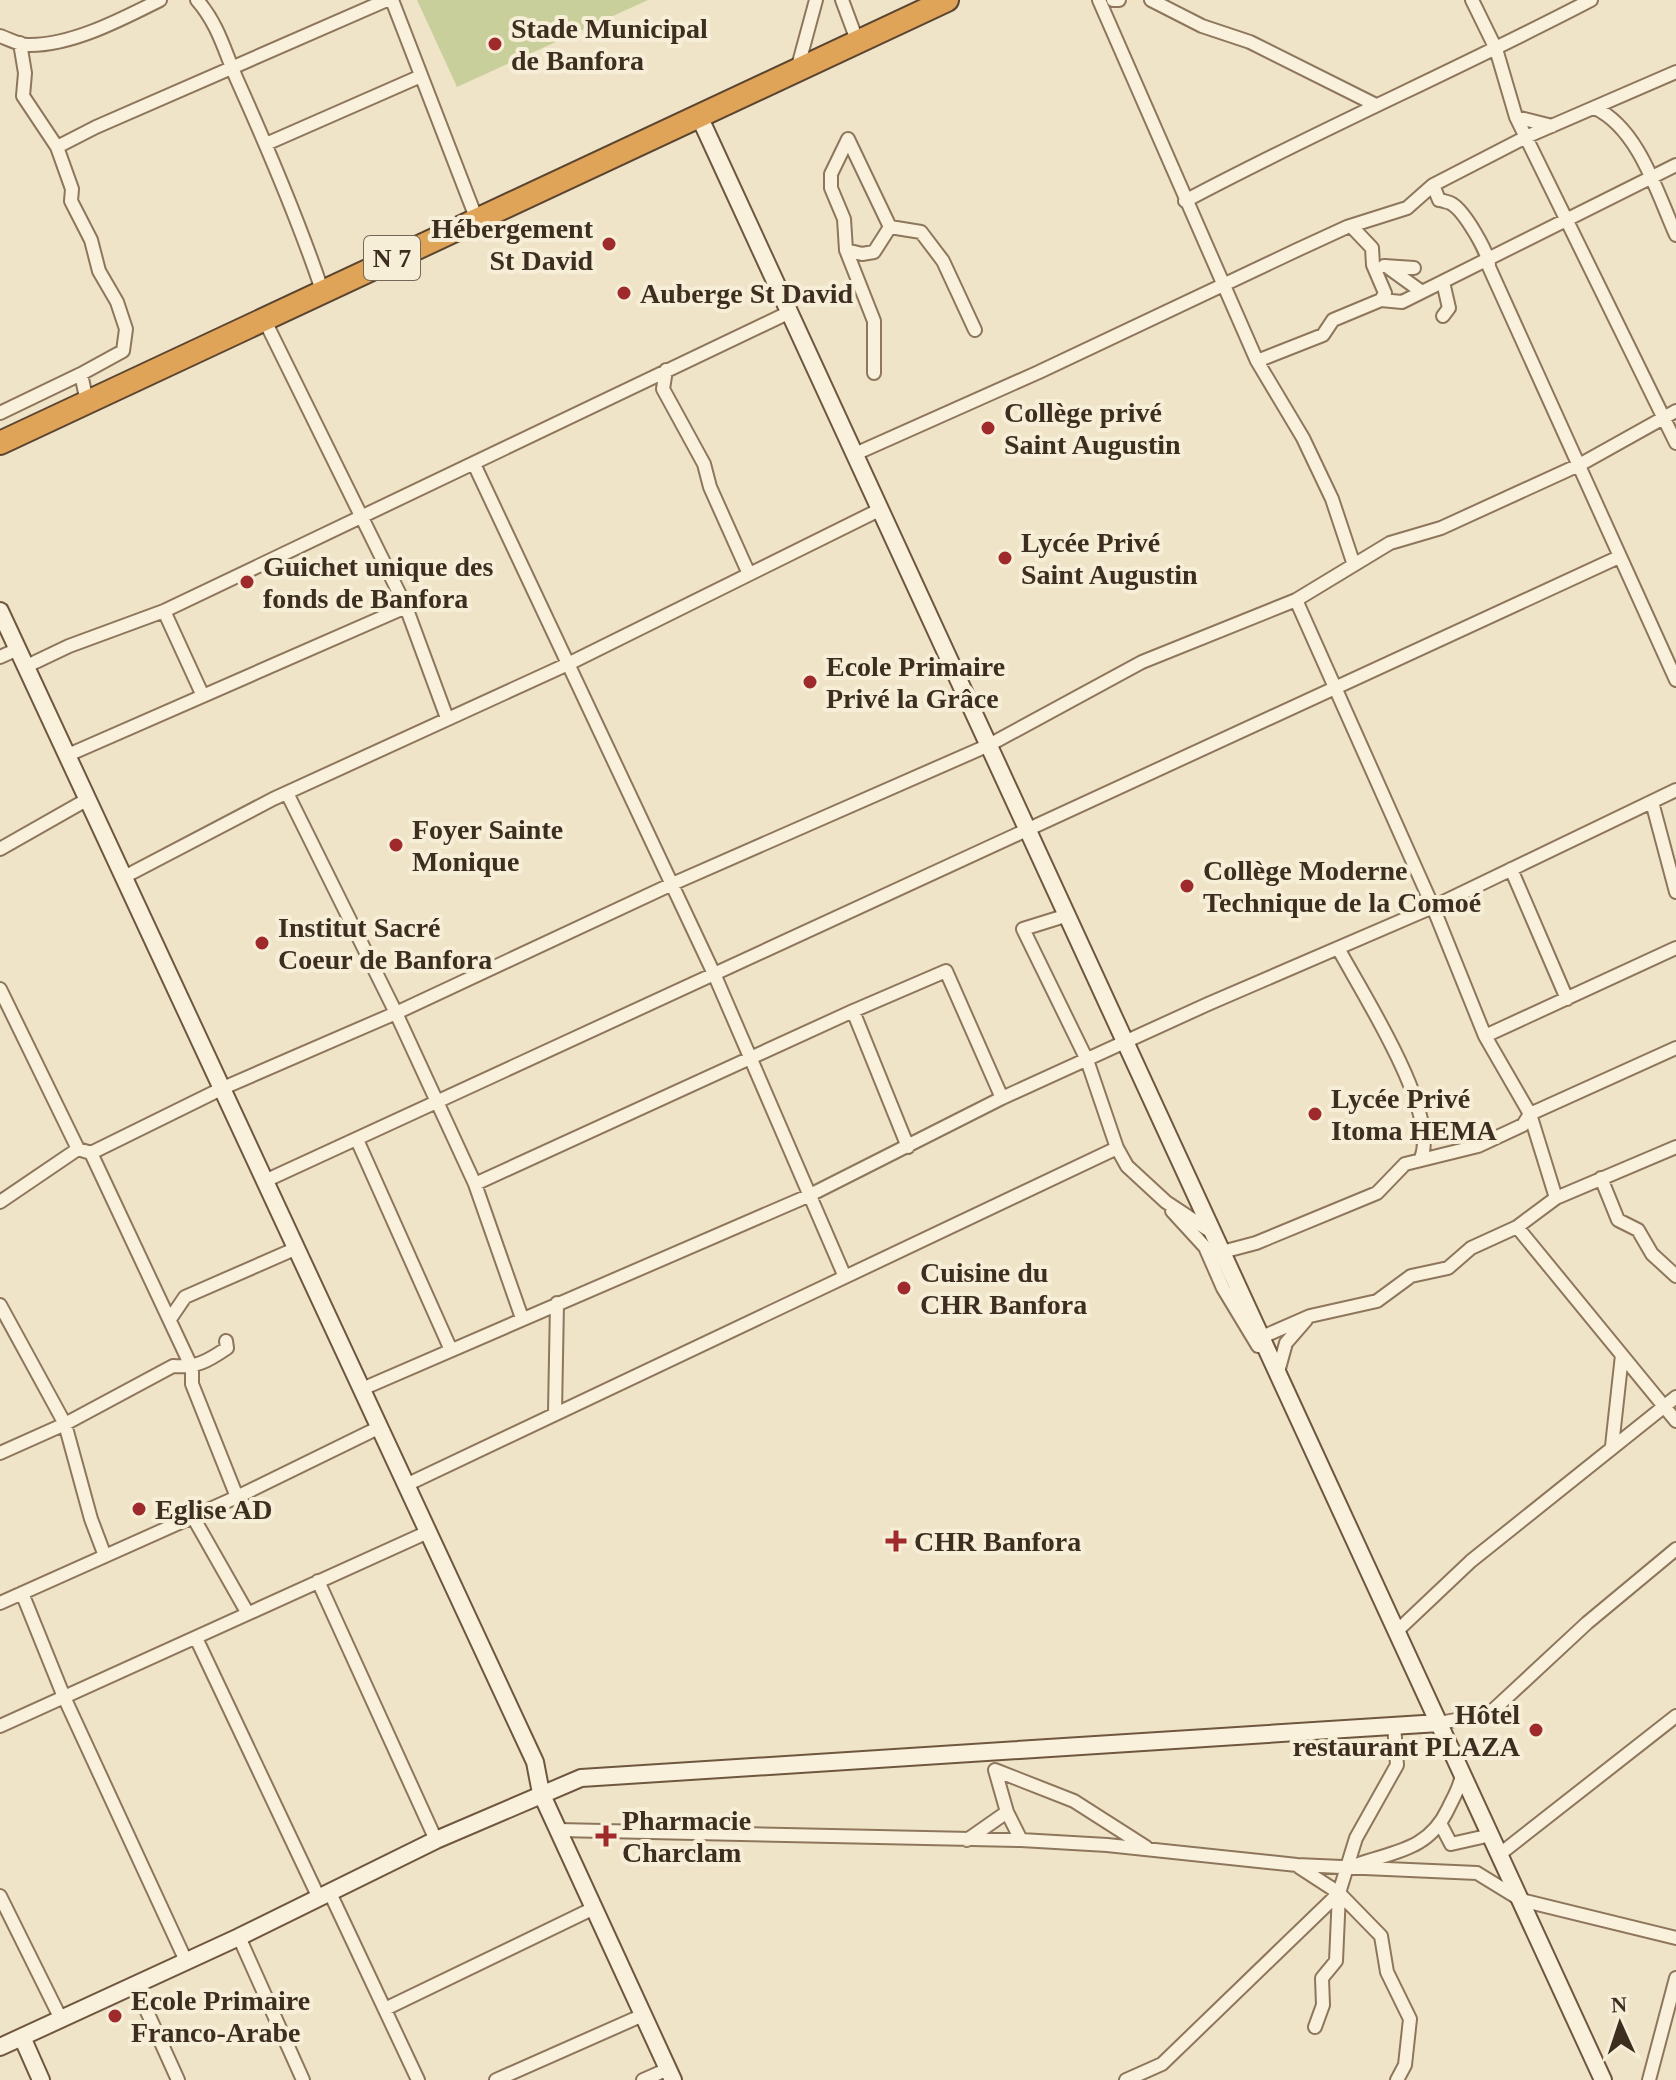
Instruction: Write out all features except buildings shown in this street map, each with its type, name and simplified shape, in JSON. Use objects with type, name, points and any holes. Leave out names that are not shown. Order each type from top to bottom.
[{"type":"highway","name":"N 7","points":[[0,443],[947,0]]},
{"type":"street","points":[[0,36],[29,46],[115,22],[160,0]]},
{"type":"street","points":[[197,0],[218,29],[233,70],[292,201],[322,290]]},
{"type":"street","points":[[57,147],[96,127],[389,0],[477,220]]},
{"type":"street","points":[[796,71],[816,0]]},
{"type":"street","points":[[842,0],[858,43]]},
{"type":"street","points":[[1099,0],[1257,361],[1303,438],[1332,499],[1354,565]]},
{"type":"street","points":[[1113,0],[1119,0]]},
{"type":"street","points":[[1151,0],[1202,26],[1250,42],[1374,104]]},
{"type":"street","points":[[1472,0],[1496,49],[1516,117],[1676,443]]},
{"type":"street","points":[[1185,201],[1374,104],[1496,49],[1591,0]]},
{"type":"street","points":[[0,413],[123,351],[126,329],[117,302],[99,271],[91,240],[71,201],[72,189],[57,147],[23,96],[25,73],[20,43]]},
{"type":"street","points":[[855,454],[1053,366],[1221,283],[1351,226],[1407,208],[1433,185],[1526,137],[1676,72]]},
{"type":"street","points":[[266,144],[421,76]]},
{"type":"street","points":[[1595,108],[1620,124],[1676,235]]},
{"type":"street","points":[[699,116],[1603,2080]]},
{"type":"street","points":[[1516,117],[1552,126]]},
{"type":"street","points":[[846,250],[862,254],[874,252],[884,243],[890,227],[848,139],[831,174],[831,188],[844,219],[846,250],[874,321],[874,373]]},
{"type":"street","points":[[1257,361],[1323,335],[1333,320],[1381,300],[1402,302],[1676,165]]},
{"type":"street","points":[[1433,185],[1439,200],[1452,203],[1469,224],[1490,260],[1489,267],[1531,366],[1581,464],[1619,557],[1676,680]]},
{"type":"street","points":[[1351,226],[1372,248],[1380,266],[1385,293],[1381,300]]},
{"type":"street","points":[[890,227],[921,232],[943,261],[975,330]]},
{"type":"street","points":[[1380,266],[1414,268]]},
{"type":"street","points":[[1380,266],[1422,292]]},
{"type":"street","points":[[1443,282],[1449,308],[1443,316]]},
{"type":"street","points":[[27,666],[69,646],[164,611],[790,312]]},
{"type":"street","points":[[264,319],[406,607],[447,718]]},
{"type":"street","points":[[666,370],[663,389],[679,424],[704,464],[710,487],[749,574]]},
{"type":"street","points":[[81,374],[87,402]]},
{"type":"street","points":[[0,1202],[85,1151],[396,1013],[670,885],[989,745],[1142,662],[1296,600],[1390,543],[1441,528],[1581,464],[1676,411]]},
{"type":"street","points":[[474,464],[715,976],[845,1277]]},
{"type":"street","points":[[124,877],[287,793],[568,664],[881,509]]},
{"type":"street","points":[[267,1180],[358,1142],[1619,557]]},
{"type":"street","points":[[1296,600],[1433,907],[1485,1036],[1530,1114],[1556,1198]]},
{"type":"street","points":[[68,755],[406,607]]},
{"type":"street","points":[[0,611],[535,1762],[541,1793],[670,2074],[643,2080]]},
{"type":"street","points":[[164,611],[203,696]]},
{"type":"street","points":[[0,657],[18,649]]},
{"type":"street","points":[[362,1389],[808,1196],[1002,1098],[1433,907],[1676,790]]},
{"type":"street","points":[[287,793],[396,1013],[475,1184],[522,1318]]},
{"type":"street","points":[[0,849],[88,799]]},
{"type":"street","points":[[1652,802],[1676,892]]},
{"type":"street","points":[[1511,869],[1567,999]]},
{"type":"street","points":[[1068,915],[1023,929],[1087,1060],[1117,1148],[1127,1166],[1166,1202],[1210,1231],[1222,1252]]},
{"type":"street","points":[[1338,948],[1409,1078],[1426,1141],[1421,1158]]},
{"type":"street","points":[[1485,1036],[1676,948]]},
{"type":"street","points":[[475,1184],[749,1057],[946,971],[1002,1098]]},
{"type":"street","points":[[0,989],[173,1325],[192,1368],[192,1384],[237,1497]]},
{"type":"street","points":[[853,1011],[908,1147]]},
{"type":"street","points":[[1222,1252],[1256,1243],[1377,1193],[1385,1188],[1394,1173],[1421,1158],[1478,1146],[1523,1125],[1530,1114],[1676,1048]]},
{"type":"street","points":[[358,1142],[451,1350]]},
{"type":"street","points":[[1262,1337],[1310,1316],[1377,1301],[1401,1281],[1448,1268],[1471,1248],[1517,1227],[1556,1198],[1676,1147]]},
{"type":"street","points":[[406,1485],[1117,1148]]},
{"type":"street","points":[[1601,1178],[1618,1220],[1638,1230],[1652,1254],[1676,1276]]},
{"type":"street","points":[[1166,1202],[1180,1223],[1210,1256],[1229,1298],[1280,1378]]},
{"type":"street","points":[[1517,1227],[1676,1421]]},
{"type":"street","points":[[160,1300],[185,1297],[297,1248]]},
{"type":"street","points":[[170,1368],[173,1325],[185,1297]]},
{"type":"street","points":[[555,1412],[557,1303]]},
{"type":"street","points":[[0,1305],[65,1424],[91,1519],[105,1556]]},
{"type":"street","points":[[1280,1378],[1286,1343],[1310,1316]]},
{"type":"street","points":[[0,1453],[65,1424],[170,1368],[192,1368],[227,1348],[226,1341]]},
{"type":"street","points":[[1612,1446],[1622,1355]]},
{"type":"street","points":[[170,1368],[192,1384]]},
{"type":"street","points":[[1397,1631],[1471,1561],[1676,1397]]},
{"type":"street","points":[[0,1603],[237,1497],[380,1427]]},
{"type":"street","points":[[193,1517],[247,1612]]},
{"type":"street","points":[[0,1726],[428,1532]]},
{"type":"street","points":[[0,2047],[239,1937],[436,1840],[581,1778],[626,1772],[1439,1723],[1489,1714],[1587,1623],[1676,1549]]},
{"type":"street","points":[[318,1581],[436,1840]]},
{"type":"street","points":[[22,1593],[64,1697],[186,1961]]},
{"type":"street","points":[[196,1638],[418,2080]]},
{"type":"street","points":[[1500,1854],[1676,1716]]},
{"type":"street","points":[[1315,2027],[1323,2005],[1322,1978],[1336,1961],[1339,1893],[1356,1838],[1397,1765],[1394,1725]]},
{"type":"street","points":[[985,1752],[995,1770],[1007,1812],[1021,1840]]},
{"type":"street","points":[[995,1770],[1074,1801],[1150,1850]]},
{"type":"street","points":[[1348,1867],[1411,1850],[1441,1825],[1461,1787],[1462,1772]]},
{"type":"street","points":[[967,1840],[1007,1812]]},
{"type":"street","points":[[1441,1825],[1451,1844],[1491,1835]]},
{"type":"street","points":[[558,1830],[1021,1840],[1297,1865],[1477,1873],[1521,1900],[1676,1938]]},
{"type":"street","points":[[1297,1865],[1339,1893],[1381,1936],[1387,1972],[1410,2019],[1405,2065],[1397,2080]]},
{"type":"street","points":[[1126,2080],[1162,2064],[1339,1893]]},
{"type":"street","points":[[0,1896],[61,2019]]},
{"type":"street","points":[[385,2009],[594,1908]]},
{"type":"street","points":[[239,1937],[303,2080]]},
{"type":"street","points":[[1649,2080],[1676,1978]]},
{"type":"street","points":[[135,1985],[178,2080]]},
{"type":"street","points":[[496,2080],[643,2015]]},
{"type":"street","points":[[22,2037],[41,2080]]},
{"type":"green space","name":"Stade Municipal de Banfora","points":[[417,0],[648,0],[457,87]]},
{"type":"place","name":"Stade Municipal de Banfora","points":[[495,44]]},
{"type":"place","name":"Hébergement St David","points":[[609,244]]},
{"type":"place","name":"Auberge St David","points":[[624,293]]},
{"type":"place","name":"Collège privé Saint Augustin","points":[[988,428]]},
{"type":"place","name":"Lycée Privé Saint Augustin","points":[[1005,558]]},
{"type":"place","name":"Guichet unique des fonds de Banfora","points":[[247,582]]},
{"type":"place","name":"Ecole Primaire Privé la Grâce","points":[[810,682]]},
{"type":"place","name":"Foyer Sainte Monique","points":[[396,845]]},
{"type":"place","name":"Collège Moderne Technique de la Comoé","points":[[1187,886]]},
{"type":"place","name":"Institut Sacré Coeur de Banfora","points":[[262,943]]},
{"type":"place","name":"Lycée Privé Itoma HEMA","points":[[1315,1114]]},
{"type":"place","name":"Cuisine du CHR Banfora","points":[[904,1288]]},
{"type":"place","name":"Eglise AD","points":[[139,1509]]},
{"type":"place","name":"CHR Banfora","points":[[896,1541]]},
{"type":"place","name":"Hôtel restaurant PLAZA","points":[[1536,1730]]},
{"type":"place","name":"Pharmacie Charclam","points":[[606,1836]]},
{"type":"place","name":"Ecole Primaire Franco-Arabe","points":[[115,2016]]}]
